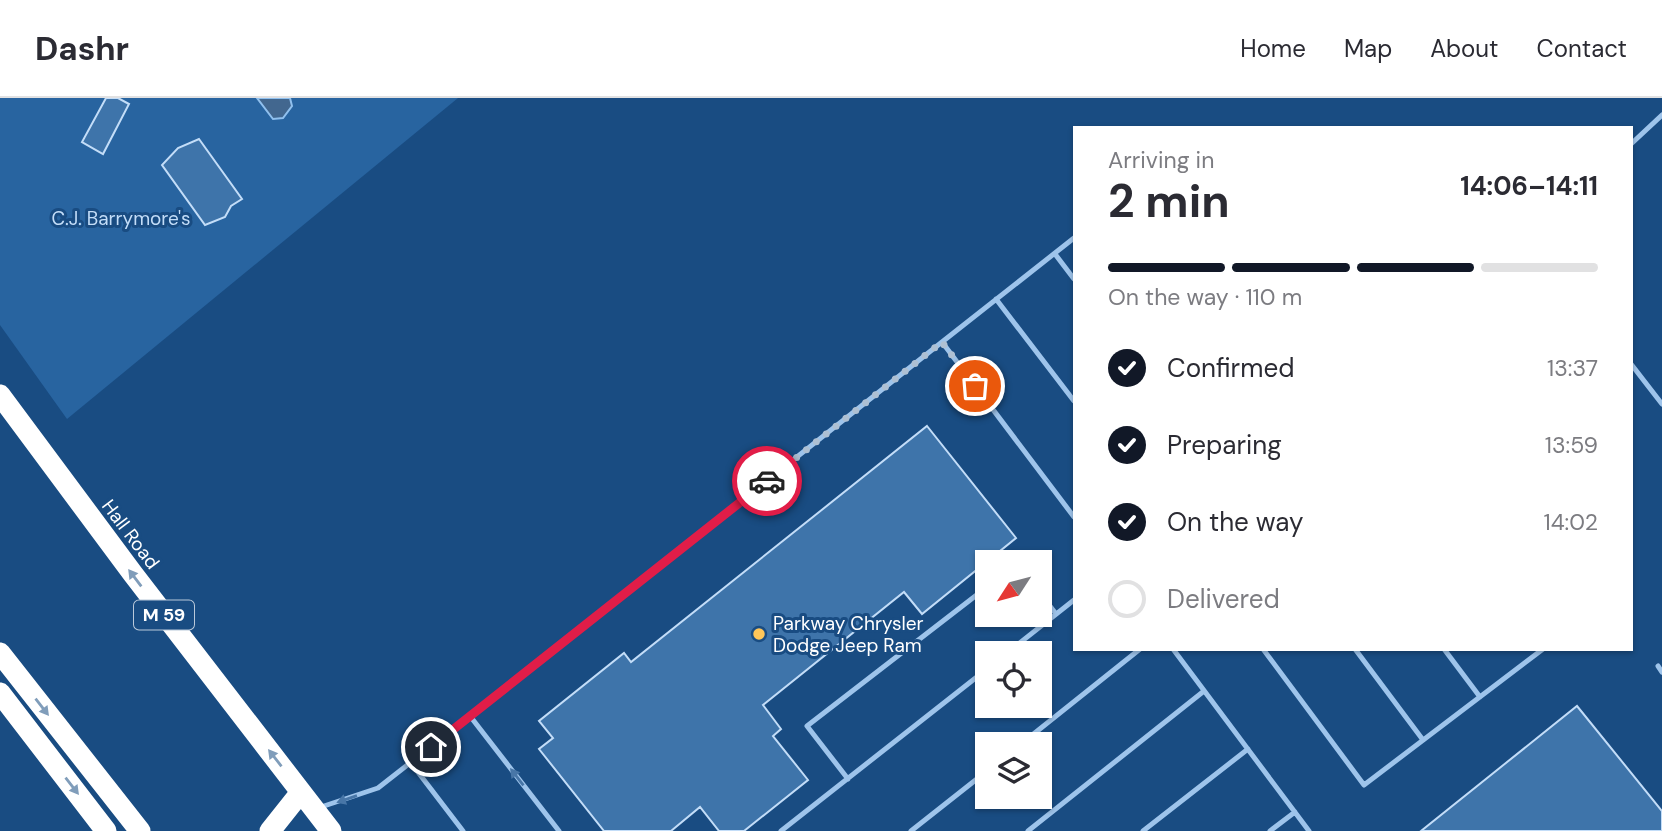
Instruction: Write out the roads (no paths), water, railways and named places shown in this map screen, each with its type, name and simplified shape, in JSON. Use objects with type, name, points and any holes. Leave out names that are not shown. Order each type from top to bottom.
[{"type":"highway","name":"Hall Road","points":[[0,395],[132,574],[331,831]]},
{"type":"highway","points":[[0,653],[140,831]]},
{"type":"highway","points":[[0,694],[106,831]]},
{"type":"highway","points":[[270,831],[301,792]]},
{"type":"lane","points":[[1633,142],[1662,115]]},
{"type":"lane","points":[[315,810],[378,788],[1073,239]]},
{"type":"lane","points":[[1055,254],[1073,278]]},
{"type":"lane","points":[[996,299],[1073,400]]},
{"type":"lane","points":[[942,342],[1073,516]]},
{"type":"lane","points":[[1633,367],[1662,404]]},
{"type":"lane","points":[[848,779],[807,726],[975,596]]},
{"type":"lane","points":[[1022,641],[1073,601]]},
{"type":"lane","points":[[1052,609],[1056,614]]},
{"type":"lane","points":[[1036,732],[1137,651]]},
{"type":"lane","points":[[1174,651],[1309,831]]},
{"type":"lane","points":[[1264,651],[1364,785],[1541,651]]},
{"type":"lane","points":[[1356,651],[1423,740]]},
{"type":"lane","points":[[1446,651],[1480,697]]},
{"type":"lane","points":[[1531,651],[1535,656]]},
{"type":"lane","points":[[1657,666],[1662,672]]},
{"type":"lane","points":[[781,831],[975,678]]},
{"type":"lane","points":[[1028,831],[1204,691]]},
{"type":"lane","points":[[470,716],[559,831]]},
{"type":"lane","points":[[1143,831],[1248,749]]},
{"type":"lane","points":[[411,763],[463,831]]},
{"type":"lane","points":[[911,831],[975,780]]},
{"type":"lane","points":[[1270,831],[1295,812]]},
{"type":"place","name":"Parkway Chrysler Dodge Jeep Ram","points":[[759,634]]},
{"type":"park label","name":"C.J. Barrymore's","points":[[121,218]]}]
